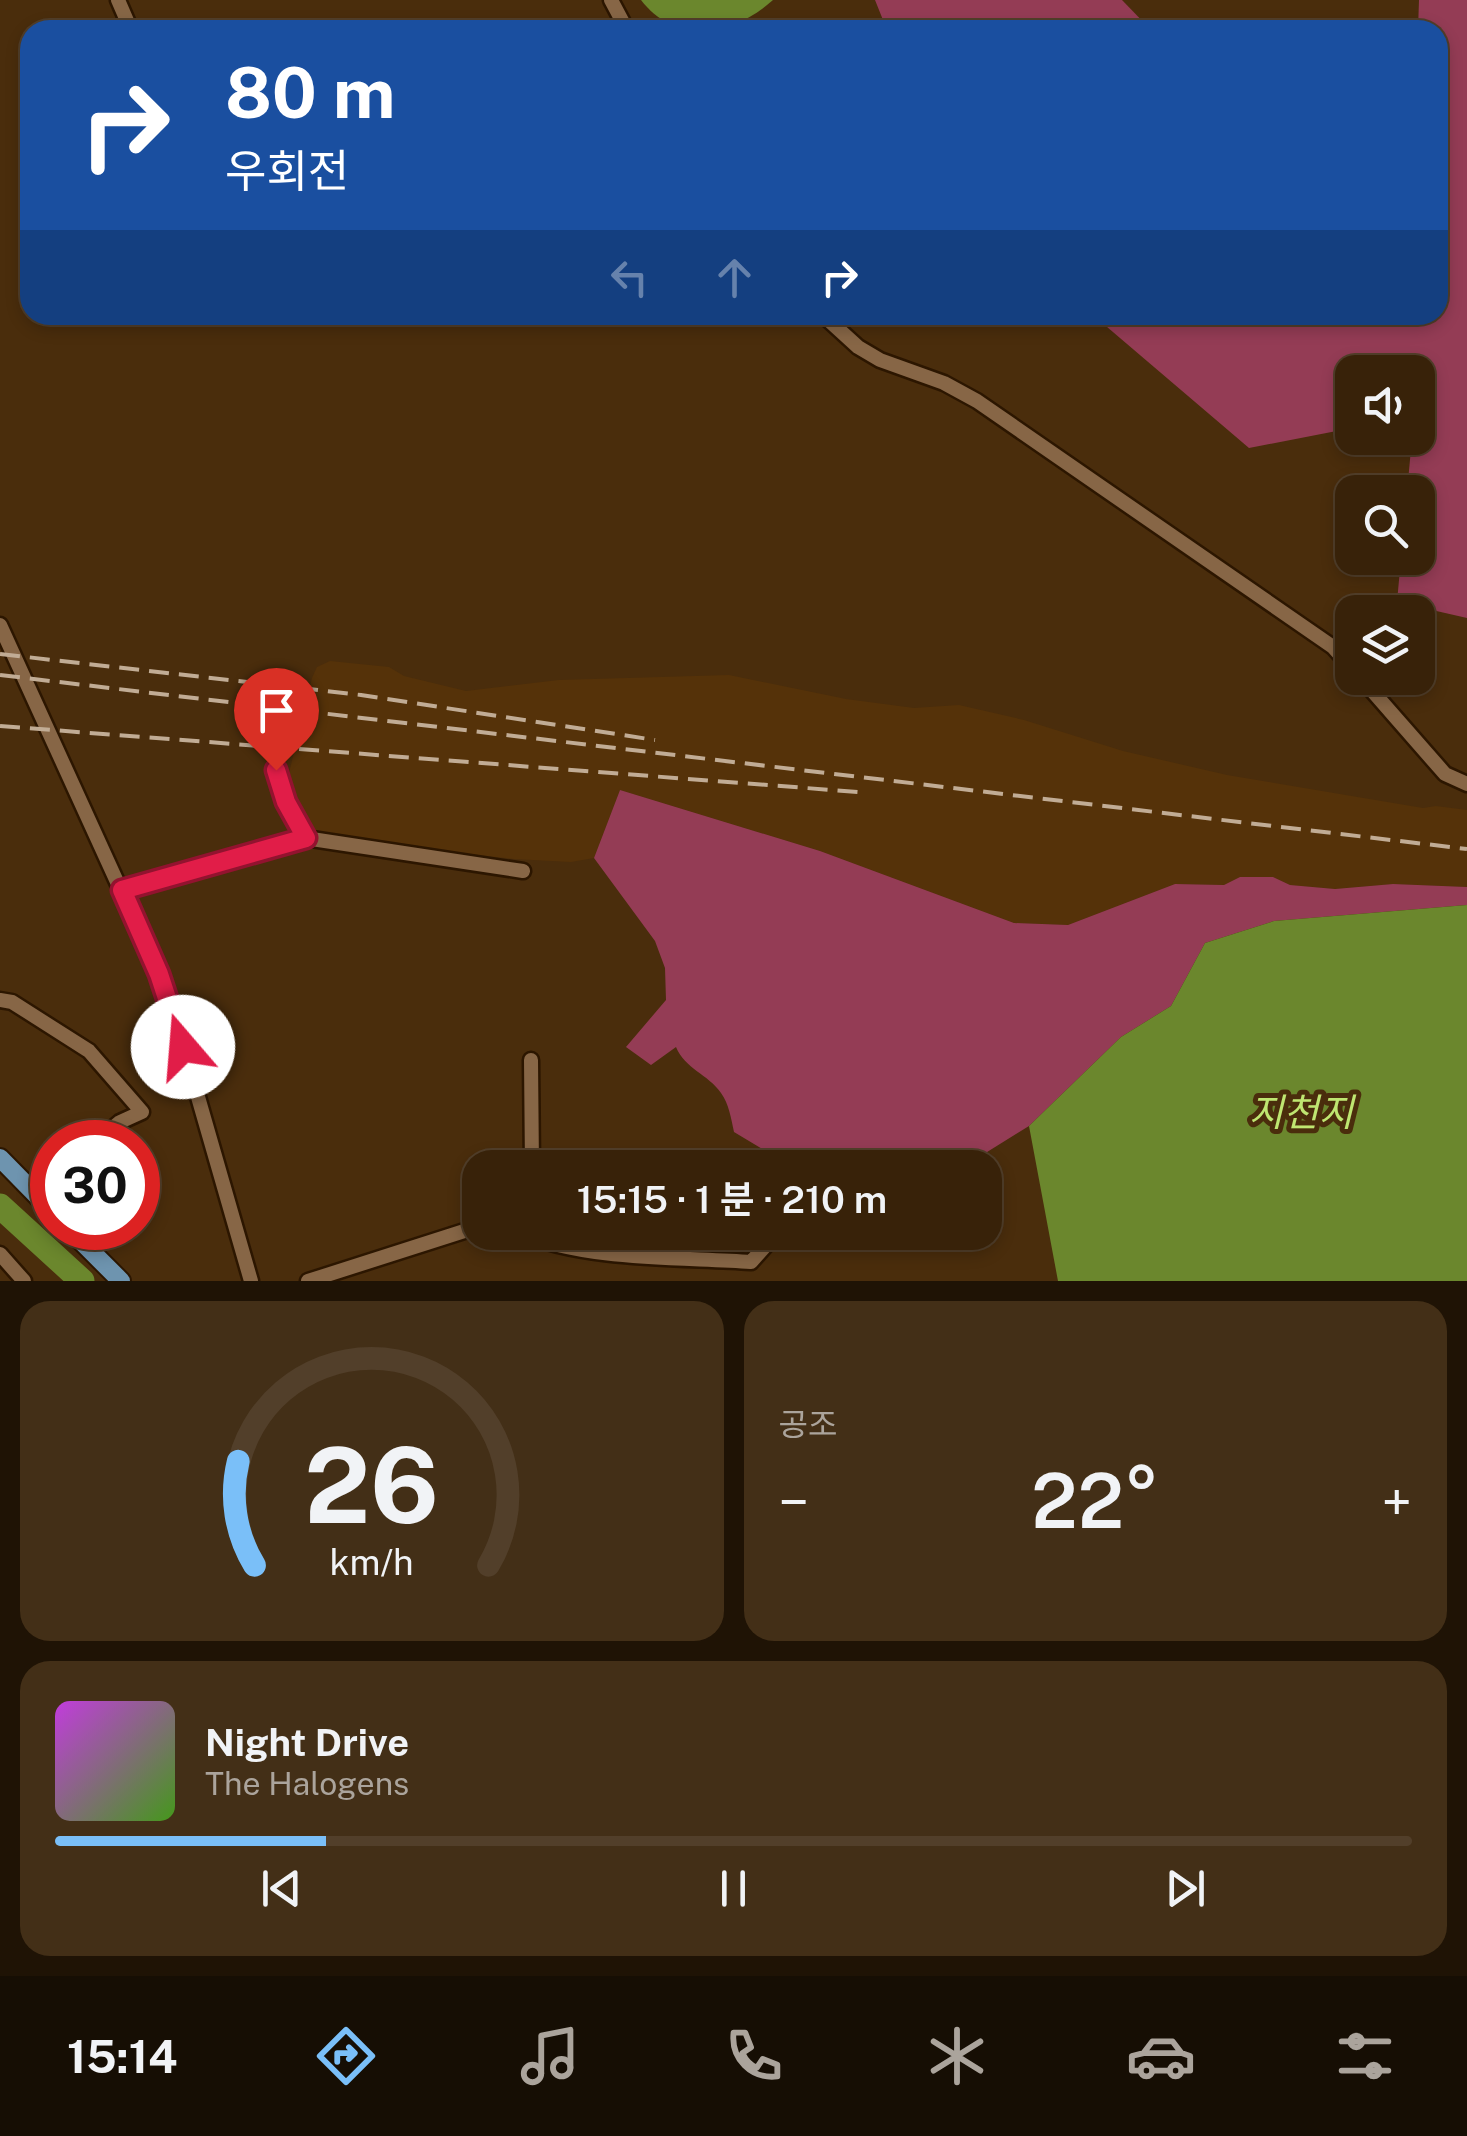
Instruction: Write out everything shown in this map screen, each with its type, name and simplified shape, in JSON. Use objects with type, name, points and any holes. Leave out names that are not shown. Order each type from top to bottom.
[{"type":"main road","points":[[0,1158],[30,1189]]},
{"type":"main road","points":[[90,1250],[121,1281]]},
{"type":"street","points":[[834,325],[858,348],[880,360],[944,382],[992,412],[1335,649]]},
{"type":"street","points":[[0,625],[122,890],[175,1017],[252,1281]]},
{"type":"street","points":[[1376,695],[1445,774],[1465,788]]},
{"type":"street","points":[[276,770],[286,802],[306,838]]},
{"type":"street","points":[[122,890],[306,838],[523,871]]},
{"type":"street","points":[[0,1000],[12,1002],[89,1051],[142,1112],[124,1120]]},
{"type":"street","points":[[531,1060],[532,1150]]},
{"type":"street","points":[[308,1281],[462,1232]]},
{"type":"street","points":[[596,1250],[751,1262],[762,1250]]},
{"type":"street","points":[[3,1261],[24,1281]]},
{"type":"shaded area","points":[[875,0],[1122,0],[1141,20],[883,20]]},
{"type":"shaded area","points":[[1419,0],[1467,0],[1467,618],[1435,611],[1435,595],[1398,595],[1399,575],[1435,575],[1435,475],[1409,475],[1410,455],[1435,455],[1435,355],[1335,355],[1335,431],[1249,448],[1105,325],[1448,325],[1448,20],[1418,20]]},
{"type":"shaded area","points":[[330,661],[389,667],[404,676],[466,691],[559,680],[729,675],[846,699],[914,708],[959,705],[1024,720],[1123,751],[1227,775],[1423,808],[1467,810],[1467,887],[1393,884],[1335,889],[1290,885],[1273,877],[1240,877],[1224,885],[1175,884],[1068,925],[1014,923],[820,851],[620,790],[594,858],[571,862],[514,859],[338,840],[316,833],[299,819],[292,801],[289,773],[312,678],[317,667]]},
{"type":"shaded area","points":[[620,790],[820,851],[1014,923],[1068,925],[1175,884],[1224,885],[1240,877],[1273,877],[1290,885],[1335,889],[1393,884],[1467,887],[1467,905],[1274,921],[1205,943],[1171,1006],[1121,1037],[1029,1126],[990,1150],[764,1150],[734,1132],[721,1093],[685,1061],[676,1047],[651,1065],[626,1047],[666,1000],[665,968],[655,941],[594,858]]},
{"type":"water","points":[[641,0],[773,0],[743,20],[663,20]]},
{"type":"water","name":"지천지","points":[[1467,905],[1467,1281],[1058,1281],[1029,1126],[1121,1037],[1171,1006],[1205,943],[1274,921]]},
{"type":"waterway","points":[[0,1206],[82,1281]]},
{"type":"railway","points":[[0,654],[361,695],[655,740]]},
{"type":"railway","points":[[0,675],[1467,849]]},
{"type":"railway","points":[[0,726],[858,792]]},
{"type":"route","points":[[183,1047],[159,974],[122,890],[306,838],[286,802],[276,770]]}]
